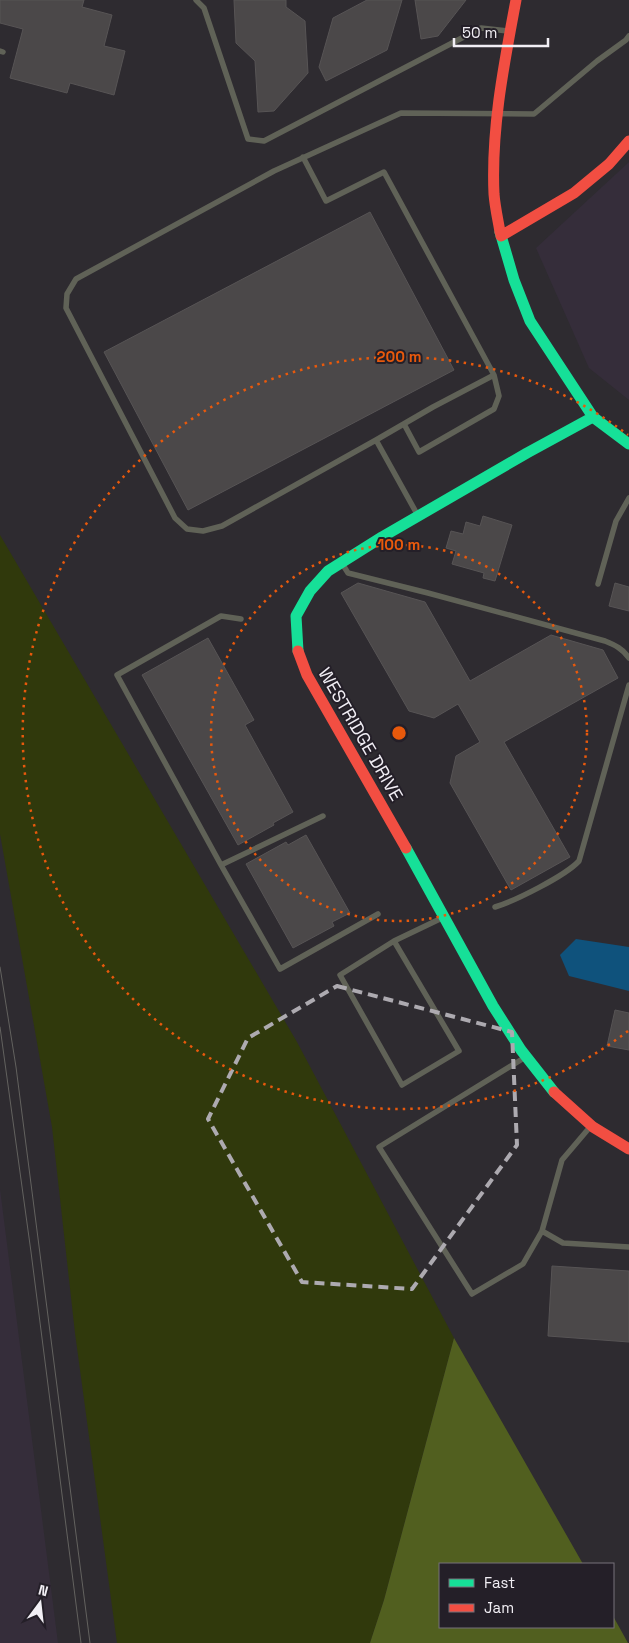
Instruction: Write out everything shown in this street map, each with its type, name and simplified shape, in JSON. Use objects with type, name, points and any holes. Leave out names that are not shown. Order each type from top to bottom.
[{"type":"street","points":[[516,0],[494,136],[494,196],[502,236],[514,280],[530,321],[593,417],[629,444]]},
{"type":"street","points":[[502,236],[574,193],[609,164],[629,140]]},
{"type":"street","name":"WESTRIDGE DRIVE","points":[[593,417],[418,516],[328,571],[310,591],[296,616],[296,649],[307,675],[370,784],[493,1006],[526,1057],[556,1095],[591,1125],[629,1149]]},
{"type":"lane","points":[[196,0],[204,8],[248,139],[264,141],[481,28],[510,31]]},
{"type":"lane","points":[[494,375],[222,526],[203,531],[187,529],[175,518],[66,308],[67,294],[76,279],[274,171],[401,113],[534,114],[629,36]]},
{"type":"lane","points":[[303,158],[326,201],[384,172],[494,375],[499,396],[494,409],[419,452],[404,424]]},
{"type":"lane","points":[[376,440],[418,516]]},
{"type":"lane","points":[[598,584],[616,521],[629,498]]},
{"type":"lane","points":[[342,563],[348,574],[428,593],[605,641],[616,645],[629,658]]},
{"type":"lane","points":[[241,619],[221,616],[117,675],[280,969],[378,914]]},
{"type":"lane","points":[[495,907],[508,903],[549,881],[573,867],[579,861],[629,685]]},
{"type":"lane","points":[[221,865],[323,816]]},
{"type":"lane","points":[[394,941],[459,1051],[402,1085],[340,975],[394,941],[444,917]]},
{"type":"lane","points":[[526,1057],[380,1147],[472,1294],[523,1264],[542,1231],[562,1160],[591,1125]]},
{"type":"lane","points":[[542,1231],[563,1243],[629,1247]]},
{"type":"highlighted area","points":[[337,986],[512,1032],[517,1145],[412,1289],[302,1282],[208,1119],[248,1038]]},
{"type":"shaded area","points":[[629,162],[629,400],[589,368],[536,248]]},
{"type":"shaded area","points":[[0,1189],[58,1643],[0,1643]]},
{"type":"green space","points":[[0,535],[297,1042],[454,1338],[384,1600],[370,1643],[117,1643],[75,1333],[52,1127],[0,834]]},
{"type":"green space","points":[[454,1338],[582,1563],[439,1563],[439,1628],[614,1628],[614,1618],[628,1643],[370,1643],[384,1600]]},
{"type":"water","points":[[576,939],[629,947],[629,991],[569,976],[560,955]]},
{"type":"building","points":[[0,0],[84,0],[82,7],[112,15],[104,46],[125,51],[114,95],[70,83],[67,93],[10,78],[23,29],[0,23]]},
{"type":"building","points":[[234,0],[286,0],[286,7],[305,21],[308,73],[274,111],[258,112],[255,61],[236,43]]},
{"type":"building","points":[[367,0],[402,0],[387,50],[326,81],[319,67],[333,18]]},
{"type":"building","points":[[415,0],[466,0],[438,36],[421,39]]},
{"type":"building","points":[[370,212],[454,370],[188,510],[104,352]]},
{"type":"building","points":[[483,516],[512,525],[495,581],[483,578],[484,573],[452,564],[456,551],[446,548],[451,531],[463,534],[466,522],[480,526]]},
{"type":"building","points":[[358,583],[425,602],[470,681],[551,635],[603,650],[618,678],[504,742],[570,857],[511,890],[450,783],[456,756],[480,742],[458,704],[434,718],[409,711],[341,593]]},
{"type":"building","points":[[615,583],[629,587],[629,611],[609,606]]},
{"type":"building","points":[[208,638],[254,720],[245,725],[293,812],[238,845],[142,675]]},
{"type":"building","points":[[306,835],[350,913],[332,922],[334,926],[293,948],[246,864],[286,842],[288,845]]},
{"type":"building","points":[[615,1010],[629,1013],[629,1050],[607,1046]]},
{"type":"building","points":[[552,1266],[629,1271],[629,1342],[548,1336]]},
{"type":"tram line","points":[[0,967],[16,1067],[90,1643]]},
{"type":"tram line","points":[[0,1027],[81,1643]]},
{"type":"traffic: fast","points":[[500,232],[514,280],[530,321],[593,417],[629,444]]},
{"type":"traffic: fast","points":[[298,651],[296,616],[310,591],[328,571],[382,537],[593,417]]},
{"type":"traffic: fast","points":[[406,848],[493,1006],[521,1050],[554,1092]]},
{"type":"traffic: jam","points":[[500,232],[494,194],[494,145],[499,97],[516,0]]},
{"type":"traffic: jam","points":[[501,236],[574,193],[609,164],[629,141]]},
{"type":"traffic: jam","points":[[298,651],[307,675],[406,848]]},
{"type":"traffic: jam","points":[[554,1092],[593,1127],[629,1149]]}]
